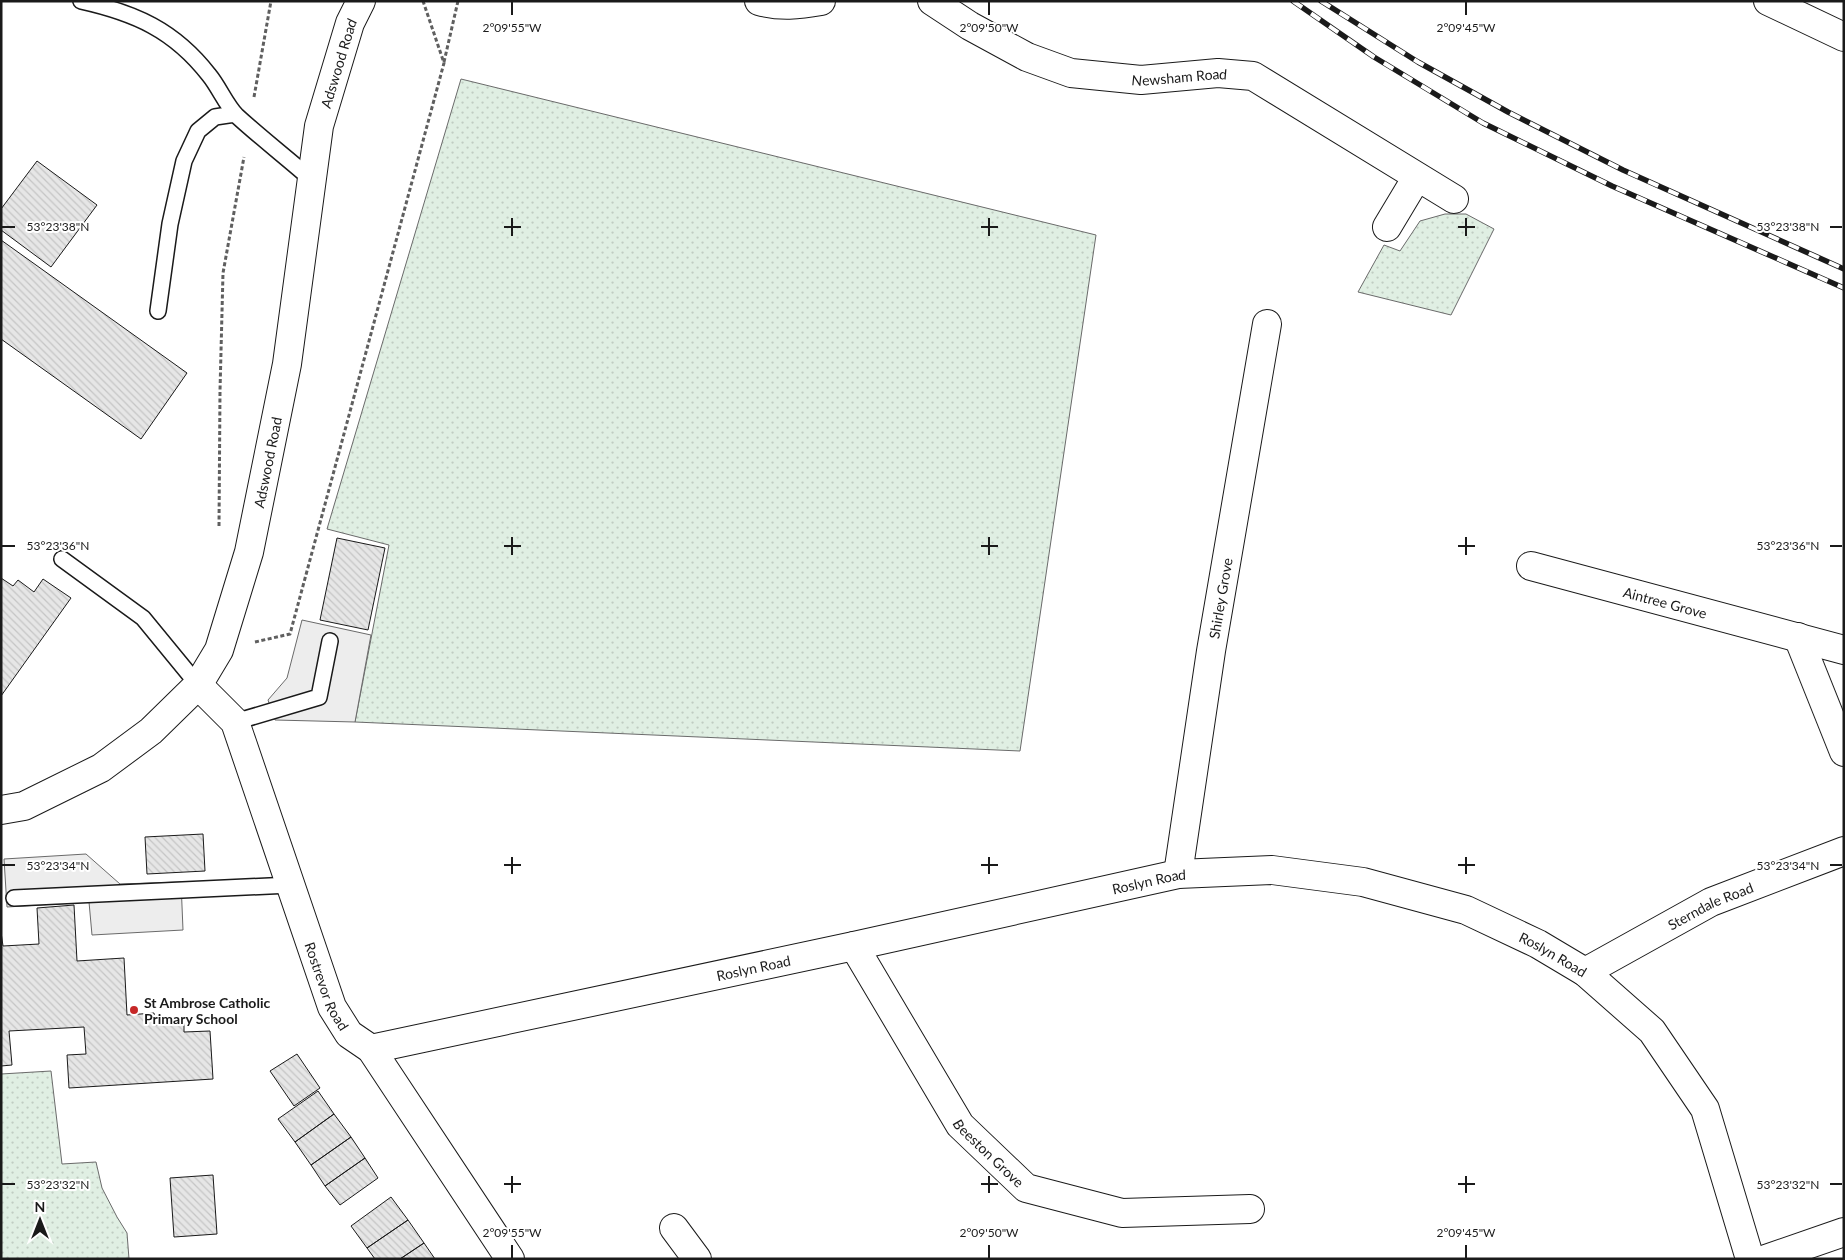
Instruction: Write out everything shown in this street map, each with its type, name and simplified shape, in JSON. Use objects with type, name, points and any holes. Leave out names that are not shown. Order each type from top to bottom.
[{"type":"street","name":"Adswood Road","points":[[1,810],[24,806],[101,768],[151,731],[198,685],[219,650],[248,552],[287,364],[319,126],[350,23],[361,1]]},
{"type":"street","points":[[759,1],[774,5],[797,5],[821,1]]},
{"type":"street","name":"Newsham Road","points":[[932,1],[970,26],[1027,57],[1071,73],[1141,80],[1218,73],[1253,76],[1454,199]]},
{"type":"street","points":[[1768,1],[1844,37]]},
{"type":"street","points":[[1387,227],[1417,177]]},
{"type":"street","name":"Shirley Grove","points":[[1178,874],[1211,651],[1267,324]]},
{"type":"street","name":"Aintree Grove","points":[[1531,566],[1844,650]]},
{"type":"street","points":[[1798,637],[1844,752]]},
{"type":"street","name":"Rostrevor Road","points":[[198,685],[235,722],[332,1007],[349,1034],[371,1049],[510,1259]]},
{"type":"street","name":"Sterndale Road","points":[[1584,972],[1711,902],[1844,851]]},
{"type":"street","name":"Roslyn Road","points":[[371,1049],[854,946],[1178,874],[1272,870],[1363,882],[1466,910],[1538,944],[1584,972],[1652,1031],[1705,1109],[1750,1259]]},
{"type":"street","name":"Beeston Grove","points":[[854,946],[960,1125],[1026,1188],[1122,1213],[1250,1209]]},
{"type":"street","points":[[674,1228],[697,1259]]},
{"type":"street","points":[[1766,1259],[1844,1232]]},
{"type":"lane","points":[[80,1],[109,7],[136,17],[168,34],[196,58],[236,114],[312,180]]},
{"type":"lane","points":[[158,311],[170,224],[184,161],[198,131],[215,117],[236,114]]},
{"type":"lane","points":[[62,559],[143,618],[198,685]]},
{"type":"lane","points":[[235,722],[319,697],[330,641]]},
{"type":"lane","points":[[14,898],[290,885]]},
{"type":"path","points":[[220,530],[220,390],[224,273],[271,1]]},
{"type":"path","points":[[424,1],[444,63]]},
{"type":"path","points":[[219,650],[290,634],[444,63],[458,1]]},
{"type":"green space","points":[[461,79],[1096,235],[1020,751],[355,722],[389,545],[327,529]]},
{"type":"green space","points":[[1445,214],[1466,214],[1494,229],[1451,315],[1358,292],[1384,245],[1400,251],[1420,221]]},
{"type":"green space","points":[[51,1071],[62,1164],[96,1162],[102,1188],[127,1233],[129,1259],[1,1259],[1,1074]]},
{"type":"shaded area","points":[[302,620],[371,635],[355,722],[275,720],[268,700],[287,678]]},
{"type":"shaded area","points":[[86,854],[120,884],[181,882],[183,930],[92,935],[89,902],[7,907],[4,859]]},
{"type":"building","points":[[37,161],[97,205],[51,267],[1,230],[1,209]]},
{"type":"building","points":[[1,240],[187,373],[141,439],[1,339]]},
{"type":"building","points":[[337,538],[385,548],[368,630],[320,620]]},
{"type":"building","points":[[1,578],[13,586],[18,580],[34,592],[43,579],[71,598],[1,696]]},
{"type":"building","points":[[203,834],[205,871],[147,874],[145,837]]},
{"type":"building","points":[[74,905],[77,961],[124,958],[127,1015],[154,1013],[155,1025],[184,1023],[184,1032],[210,1031],[213,1079],[69,1088],[67,1055],[86,1054],[84,1027],[9,1031],[12,1065],[1,1066],[1,932],[3,946],[39,944],[37,908]]},
{"type":"building","points":[[297,1054],[320,1088],[294,1106],[270,1071]]},
{"type":"building","points":[[318,1091],[334,1114],[295,1142],[278,1119]]},
{"type":"building","points":[[334,1114],[351,1137],[311,1165],[295,1142]]},
{"type":"building","points":[[351,1137],[365,1158],[325,1186],[311,1165]]},
{"type":"building","points":[[365,1158],[378,1178],[340,1205],[325,1186]]},
{"type":"building","points":[[213,1175],[217,1234],[174,1237],[170,1178]]},
{"type":"building","points":[[391,1197],[408,1220],[367,1248],[351,1226]]},
{"type":"building","points":[[408,1220],[424,1243],[400,1259],[375,1259],[367,1248]]},
{"type":"building","points":[[424,1243],[435,1259],[400,1259]]},
{"type":"railway","points":[[1293,1],[1374,57],[1483,123],[1612,186],[1844,288]]},
{"type":"railway","points":[[1321,1],[1418,62],[1508,112],[1623,170],[1844,269]]},
{"type":"place","name":"St Ambrose Catholic Primary School","points":[[134,1010]]}]
